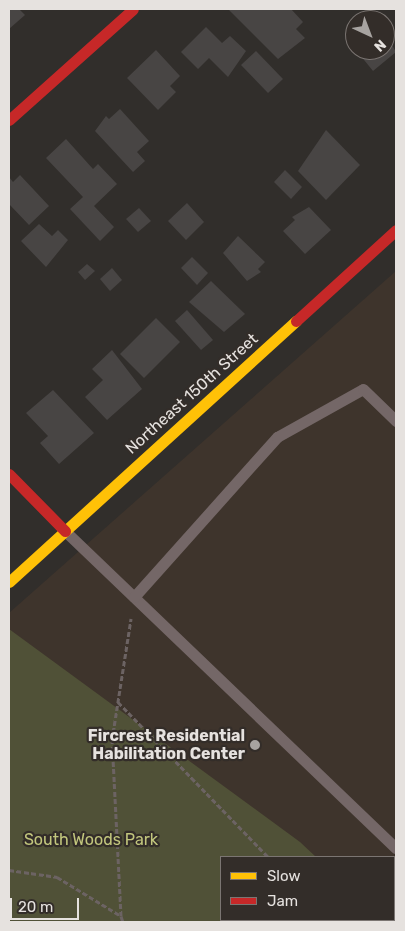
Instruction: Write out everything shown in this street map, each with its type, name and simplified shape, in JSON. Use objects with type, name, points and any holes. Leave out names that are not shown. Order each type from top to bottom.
[{"type":"street","points":[[9,120],[133,9]]},
{"type":"street","name":"Northeast 150th Street","points":[[9,582],[396,230]]},
{"type":"street","points":[[9,474],[65,531]]},
{"type":"lane","points":[[134,597],[277,437],[363,388],[396,421]]},
{"type":"lane","points":[[65,531],[396,848]]},
{"type":"path","points":[[123,922],[121,916],[112,740],[134,597]]},
{"type":"path","points":[[118,702],[267,856]]},
{"type":"path","points":[[9,870],[57,877],[121,916]]},
{"type":"shaded area","name":"Fircrest Residential Habilitation Center","points":[[396,271],[396,922],[235,922],[395,921],[395,856],[220,856],[9,632],[9,613]]},
{"type":"green space","name":"South Woods Park","points":[[9,629],[300,842],[315,856],[220,856],[220,921],[236,921],[235,922],[9,922]]},
{"type":"green space","points":[[278,921],[381,922],[279,922]]},
{"type":"building","points":[[9,9],[19,9],[25,15],[9,29]]},
{"type":"building","points":[[228,9],[291,9],[303,22],[296,29],[305,38],[278,59]]},
{"type":"building","points":[[206,27],[222,43],[230,36],[246,51],[228,77],[209,58],[198,69],[181,52]]},
{"type":"building","points":[[156,50],[180,76],[170,86],[176,92],[158,110],[127,78]]},
{"type":"building","points":[[256,51],[283,79],[268,93],[241,65]]},
{"type":"building","points":[[364,60],[386,60],[373,71]]},
{"type":"building","points":[[120,109],[149,141],[137,152],[145,161],[133,172],[95,131],[106,116],[109,119]]},
{"type":"building","points":[[326,130],[360,165],[326,200],[298,171]]},
{"type":"building","points":[[66,139],[93,169],[98,164],[117,184],[94,206],[114,227],[100,241],[70,209],[83,197],[46,158]]},
{"type":"building","points":[[285,170],[302,187],[291,199],[274,182]]},
{"type":"building","points":[[20,175],[49,206],[29,225],[9,204],[9,177],[13,182]]},
{"type":"building","points":[[187,203],[204,222],[186,240],[168,221]]},
{"type":"building","points":[[309,207],[331,230],[305,254],[283,231],[295,220],[292,217]]},
{"type":"building","points":[[139,208],[151,221],[138,232],[126,219]]},
{"type":"building","points":[[39,224],[52,236],[58,230],[68,240],[46,267],[21,241]]},
{"type":"building","points":[[238,236],[265,262],[258,269],[261,272],[247,281],[223,253]]},
{"type":"building","points":[[192,257],[208,273],[197,285],[181,268]]},
{"type":"building","points":[[87,264],[95,271],[85,280],[78,272]]},
{"type":"building","points":[[112,268],[122,280],[110,291],[100,279]]},
{"type":"building","points":[[211,281],[245,314],[224,332],[189,302]]},
{"type":"building","points":[[187,310],[213,340],[201,350],[175,321]]},
{"type":"building","points":[[156,318],[180,342],[144,378],[120,354]]},
{"type":"building","points":[[112,350],[142,389],[107,420],[85,397],[103,380],[92,369]]},
{"type":"building","points":[[53,390],[94,433],[59,464],[40,443],[48,436],[26,413]]},
{"type":"traffic: slow","points":[[9,582],[296,321]]},
{"type":"traffic: jam","points":[[9,120],[133,9]]},
{"type":"traffic: jam","points":[[296,321],[396,230]]},
{"type":"traffic: jam","points":[[9,474],[65,531]]},
{"type":"place","name":"Fircrest Residential Habilitation Center","points":[[255,745]]}]
